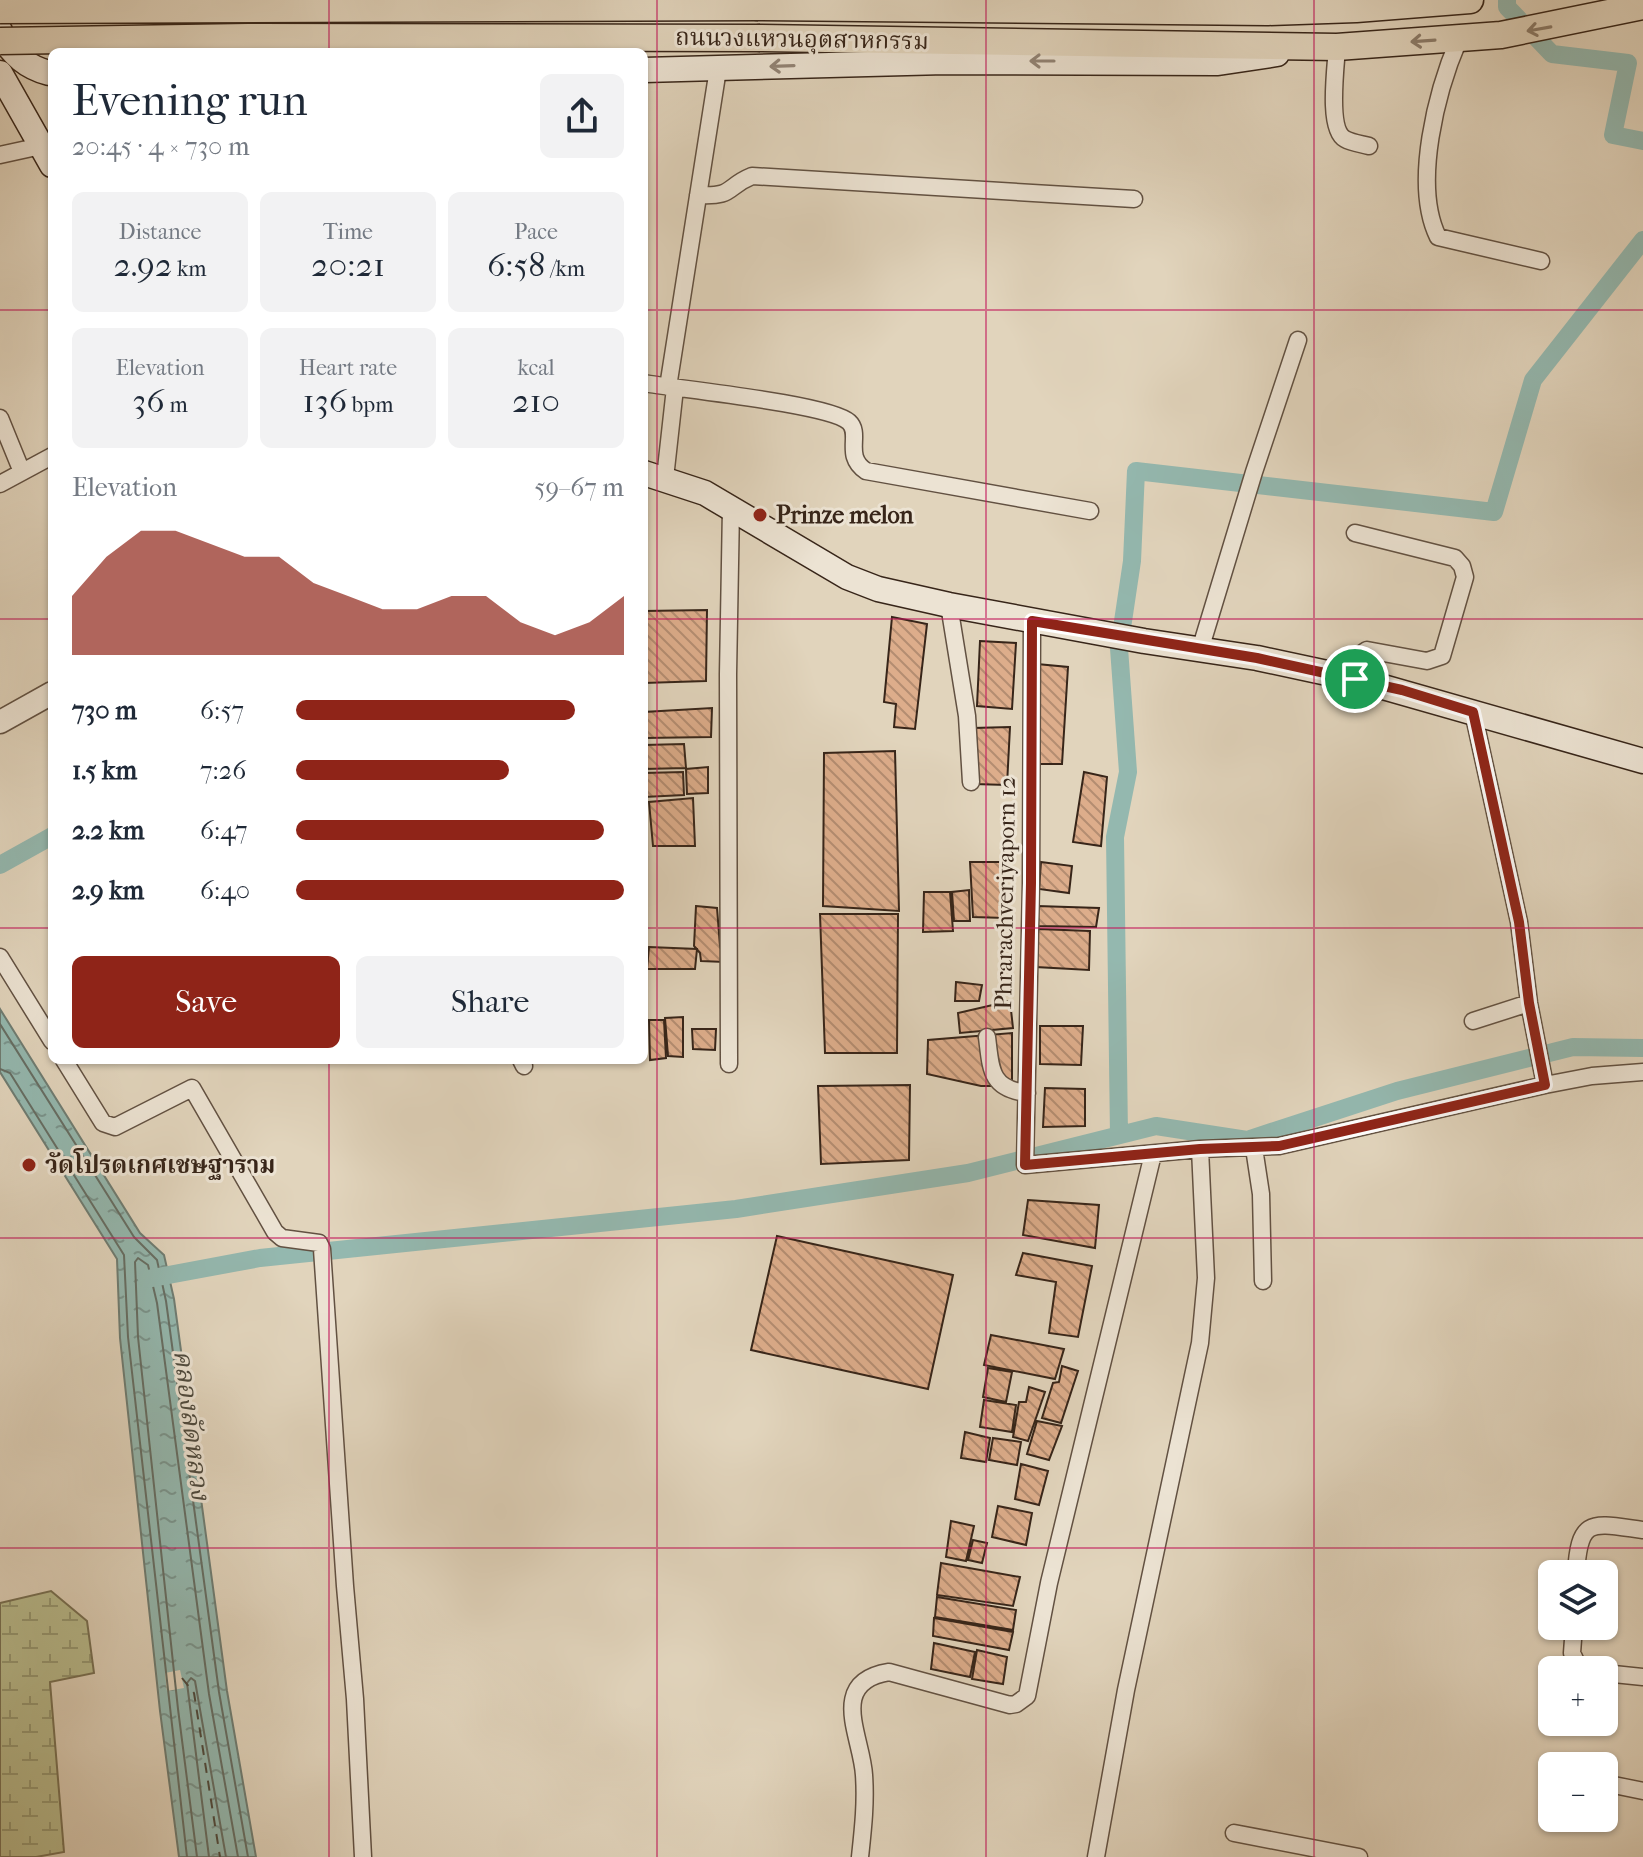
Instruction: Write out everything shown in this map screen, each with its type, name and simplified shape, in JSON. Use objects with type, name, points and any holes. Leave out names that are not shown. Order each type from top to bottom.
[{"type":"main road","points":[[0,11],[4,0]]},
{"type":"main road","name":"ถนนวงแหวนอุตสาหกรรม","points":[[1001,0],[1142,8]]},
{"type":"main road","name":"ถนนวงแหวนอุตสาหกรรม","points":[[0,11],[1142,8],[1470,0]]},
{"type":"main road","name":"ถนนวงแหวนอุตสาหกรรม","points":[[0,41],[248,37],[760,38],[1326,47],[1501,35],[1577,22],[1643,6]]},
{"type":"main road","points":[[0,31],[21,61],[48,72]]},
{"type":"main road","name":"ถนนวงแหวนอุตสาหกรรม","points":[[648,70],[945,62],[1218,63],[1326,47]]},
{"type":"main road","points":[[47,155],[0,74],[48,73]]},
{"type":"main road","points":[[655,476],[705,493],[847,577],[900,595],[1144,641],[1257,658],[1355,679],[1643,761]]},
{"type":"street","points":[[1459,39],[1444,73],[1429,152],[1431,223],[1438,237],[1541,261]]},
{"type":"street","points":[[1326,47],[1336,129],[1343,138],[1369,146]]},
{"type":"street","points":[[655,476],[672,388],[718,69]]},
{"type":"street","points":[[0,155],[47,155]]},
{"type":"street","points":[[698,195],[721,196],[752,176],[1134,199]]},
{"type":"street","points":[[1200,650],[1298,340]]},
{"type":"street","points":[[648,384],[803,406],[838,416],[852,426],[854,457],[858,466],[866,471],[1090,511]]},
{"type":"street","points":[[0,418],[22,472]]},
{"type":"street","points":[[0,484],[48,458]]},
{"type":"street","points":[[729,1064],[728,674],[731,508]]},
{"type":"street","points":[[1355,533],[1455,558],[1462,566],[1465,577],[1442,656],[1427,661],[1367,650],[1361,654],[1355,679]]},
{"type":"street","points":[[949,605],[967,716],[971,782]]},
{"type":"street","name":"Phrarachveriyaporn 12","points":[[1032,621],[1025,1163],[1153,1154]]},
{"type":"street","points":[[0,722],[48,695]]},
{"type":"street","points":[[1473,712],[1519,922],[1529,1003],[1544,1078]]},
{"type":"street","points":[[0,957],[48,1035]]},
{"type":"street","points":[[1473,1021],[1529,1003]]},
{"type":"street","points":[[987,1037],[991,1070],[999,1084],[1010,1091],[1027,1093]]},
{"type":"street","points":[[66,1064],[103,1123],[115,1127],[192,1088],[275,1232],[282,1238],[319,1243],[322,1249],[355,1699],[363,1857]]},
{"type":"street","points":[[860,1857],[866,1803],[864,1770],[850,1713],[853,1696],[865,1681],[889,1672],[1010,1705],[1027,1696],[1049,1583],[1153,1154],[1254,1148],[1309,1141],[1544,1078],[1643,1072]]},
{"type":"street","points":[[1254,1148],[1261,1194],[1263,1281]]},
{"type":"street","points":[[1096,1857],[1126,1690],[1200,1343],[1206,1278],[1200,1149]]},
{"type":"street","points":[[1577,1560],[1578,1544],[1583,1533],[1589,1529],[1609,1525],[1643,1530]]},
{"type":"street","points":[[1618,1674],[1643,1677]]},
{"type":"street","points":[[1618,1786],[1643,1791]]},
{"type":"street","points":[[1234,1833],[1289,1849],[1359,1857]]},
{"type":"green space","points":[[51,1591],[87,1621],[94,1673],[50,1682],[64,1852],[36,1857],[0,1857],[0,1603]]},
{"type":"water","points":[[0,1009],[140,1233],[164,1255],[174,1299],[227,1691],[256,1857],[179,1857],[120,1338],[117,1259],[0,1072]]},
{"type":"pier","points":[[180,1670],[184,1688],[167,1691],[165,1673]]},
{"type":"building","points":[[707,610],[706,681],[648,683],[648,611]]},
{"type":"building","points":[[892,617],[927,624],[915,729],[894,727],[896,704],[884,702]]},
{"type":"building","points":[[980,641],[1016,643],[1012,709],[977,706]]},
{"type":"building","points":[[1037,664],[1068,667],[1062,764],[1035,764]]},
{"type":"building","points":[[712,708],[711,737],[648,738],[648,712]]},
{"type":"building","points":[[1010,727],[1007,785],[974,784],[973,728]]},
{"type":"building","points":[[684,744],[686,768],[648,769],[648,745]]},
{"type":"building","points":[[895,751],[899,911],[823,906],[824,753]]},
{"type":"building","points":[[708,767],[708,793],[687,794],[686,769]]},
{"type":"building","points":[[683,772],[684,795],[648,797],[648,773]]},
{"type":"building","points":[[1084,772],[1107,777],[1101,846],[1073,842]]},
{"type":"building","points":[[693,798],[695,846],[653,846],[649,802]]},
{"type":"building","points":[[970,862],[1004,862],[1005,918],[973,917]]},
{"type":"building","points":[[1041,862],[1072,866],[1069,893],[1039,889]]},
{"type":"building","points":[[969,890],[970,921],[954,921],[952,892]]},
{"type":"building","points":[[924,892],[950,892],[953,931],[923,932]]},
{"type":"building","points":[[696,906],[717,908],[720,946],[725,962],[701,961],[700,953],[694,946]]},
{"type":"building","points":[[1037,906],[1099,908],[1096,927],[1036,926]]},
{"type":"building","points":[[820,914],[898,914],[897,1053],[825,1053]]},
{"type":"building","points":[[1038,929],[1090,931],[1089,970],[1036,967]]},
{"type":"building","points":[[649,947],[697,949],[695,969],[648,969]]},
{"type":"building","points":[[956,982],[982,985],[979,1001],[955,1001]]},
{"type":"building","points":[[1010,1001],[1013,1028],[960,1033],[958,1013]]},
{"type":"building","points":[[683,1017],[683,1057],[668,1056],[665,1018]]},
{"type":"building","points":[[649,1020],[664,1020],[666,1058],[650,1060]]},
{"type":"building","points":[[1040,1026],[1083,1026],[1081,1065],[1040,1064]]},
{"type":"building","points":[[692,1029],[716,1029],[715,1050],[693,1049]]},
{"type":"building","points":[[1012,1033],[1012,1086],[981,1086],[927,1074],[928,1040]]},
{"type":"building","points":[[910,1085],[909,1160],[821,1164],[818,1086]]},
{"type":"building","points":[[1045,1088],[1085,1089],[1085,1126],[1043,1127]]},
{"type":"building","points":[[1028,1200],[1099,1205],[1095,1248],[1023,1235]]},
{"type":"building","points":[[777,1236],[953,1275],[928,1389],[751,1350]]},
{"type":"building","points":[[1023,1253],[1092,1266],[1078,1337],[1049,1333],[1056,1282],[1016,1275]]},
{"type":"building","points":[[991,1335],[1064,1349],[1055,1379],[984,1365]]},
{"type":"building","points":[[1062,1366],[1078,1371],[1061,1423],[1042,1418],[1053,1383],[1059,1382]]},
{"type":"building","points":[[988,1368],[1012,1372],[1006,1402],[983,1397]]},
{"type":"building","points":[[1029,1387],[1045,1392],[1028,1441],[1013,1437],[1019,1402],[1026,1402]]},
{"type":"building","points":[[984,1400],[1016,1405],[1012,1432],[980,1427]]},
{"type":"building","points":[[1037,1421],[1062,1426],[1049,1460],[1027,1454]]},
{"type":"building","points":[[965,1432],[990,1438],[986,1462],[961,1458]]},
{"type":"building","points":[[993,1438],[1021,1442],[1017,1465],[989,1460]]},
{"type":"building","points":[[1021,1464],[1048,1471],[1039,1505],[1015,1499]]},
{"type":"building","points":[[998,1506],[1032,1513],[1026,1545],[992,1537]]},
{"type":"building","points":[[951,1521],[974,1526],[966,1561],[946,1557]]},
{"type":"building","points":[[973,1540],[987,1543],[982,1563],[968,1560]]},
{"type":"building","points":[[941,1563],[1020,1577],[1013,1606],[937,1595]]},
{"type":"building","points":[[937,1597],[1016,1610],[1013,1630],[935,1617]]},
{"type":"building","points":[[934,1618],[1013,1632],[1009,1650],[933,1636]]},
{"type":"building","points":[[934,1643],[975,1652],[970,1677],[931,1669]]},
{"type":"building","points":[[977,1650],[1007,1657],[1003,1684],[972,1679]]},
{"type":"waterway","points":[[1507,0],[1507,7],[1552,54],[1628,63],[1613,135],[1643,141]]},
{"type":"waterway","points":[[1119,1135],[1115,837],[1128,772],[1119,648],[1132,561],[1136,471],[1494,512],[1533,380],[1643,240]]},
{"type":"waterway","points":[[0,865],[48,838]]},
{"type":"waterway","points":[[147,1279],[260,1258],[736,1209],[968,1173],[1156,1126],[1247,1140],[1397,1091],[1573,1047],[1643,1048]]},
{"type":"ferry route","points":[[182,1678],[194,1693],[220,1857]]},
{"type":"place","name":"Prinze melon","points":[[760,515]]},
{"type":"place","name":"วัดโปรดเกศเชษฐาราม","points":[[29,1165]]},
{"type":"route","points":[[1032,621],[1257,658],[1355,679],[1473,712],[1519,922],[1529,1003],[1545,1085],[1279,1146],[1200,1149],[1025,1165],[1032,621]]},
{"type":"water label","name":"คลองลัดหลวง","points":[[192,1425]]}]
